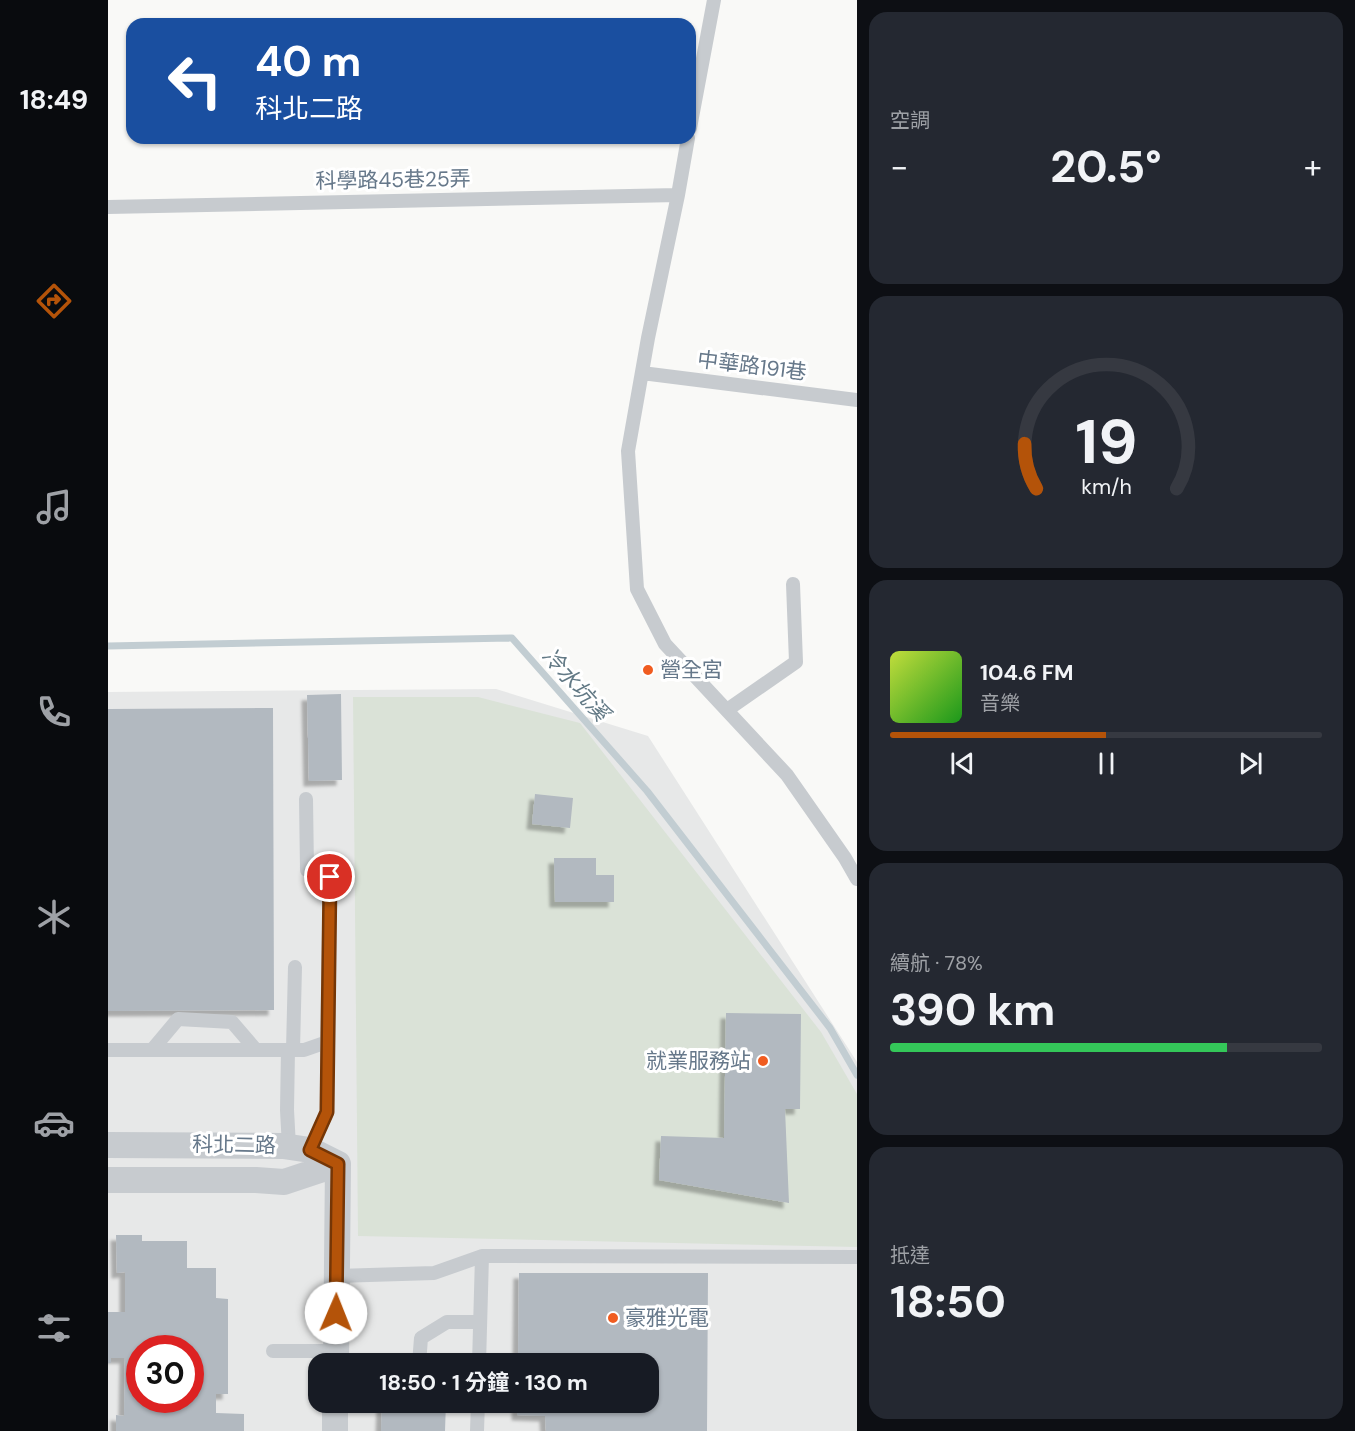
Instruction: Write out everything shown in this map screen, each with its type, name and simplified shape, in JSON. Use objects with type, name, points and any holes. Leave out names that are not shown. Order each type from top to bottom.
[{"type":"street","name":"科北二路","points":[[108,1145],[257,1144],[300,1148],[338,1164]]},
{"type":"street","name":"科北二路","points":[[108,1180],[284,1182],[338,1164]]},
{"type":"street","points":[[336,1353],[338,1164]]},
{"type":"street","points":[[335,1413],[335,1431]]},
{"type":"lane","points":[[696,96],[714,0]]},
{"type":"lane","points":[[687,144],[628,451],[637,589],[666,644],[787,775],[857,879]]},
{"type":"lane","name":"科學路45巷25弄","points":[[108,207],[678,195]]},
{"type":"lane","name":"中華路191巷","points":[[642,373],[857,400]]},
{"type":"lane","points":[[727,710],[796,662],[793,584]]},
{"type":"lane","points":[[300,1148],[327,1112],[330,877],[307,870],[306,799]]},
{"type":"lane","points":[[295,967],[291,1050],[300,1148]]},
{"type":"lane","points":[[152,1050],[178,1019],[232,1022],[256,1050]]},
{"type":"lane","points":[[108,1050],[304,1050],[327,1042]]},
{"type":"lane","points":[[479,1353],[482,1256]]},
{"type":"lane","points":[[337,1276],[434,1274],[482,1256],[857,1257]]},
{"type":"lane","points":[[420,1353],[421,1338],[447,1322],[480,1322]]},
{"type":"lane","points":[[273,1351],[308,1354]]},
{"type":"lane","points":[[477,1431],[478,1413]]},
{"type":"shaded area","points":[[496,689],[648,736],[857,1062],[857,1431],[108,1431],[108,692]]},
{"type":"shaded area","points":[[353,697],[478,697],[580,723],[821,1032],[857,1094],[857,1247],[358,1236]]},
{"type":"building","points":[[341,694],[342,780],[309,781],[307,695]]},
{"type":"building","points":[[273,708],[274,1010],[108,1011],[108,709]]},
{"type":"building","points":[[535,794],[573,798],[570,828],[532,824]]},
{"type":"building","points":[[554,858],[596,858],[596,875],[614,875],[614,902],[555,902]]},
{"type":"building","name":"就業服務站","points":[[726,1013],[801,1014],[800,1109],[785,1109],[789,1203],[659,1180],[661,1136],[724,1138]]},
{"type":"building","points":[[116,1235],[142,1235],[142,1241],[187,1241],[187,1268],[216,1268],[216,1298],[228,1299],[228,1394],[216,1394],[216,1413],[244,1414],[244,1431],[116,1431],[116,1415],[124,1416],[125,1358],[111,1358],[111,1363],[108,1363],[108,1312],[125,1312],[125,1272],[117,1273]]},
{"type":"building","name":"豪雅光電","points":[[519,1273],[708,1273],[707,1431],[546,1431],[545,1416],[517,1415],[517,1413],[659,1413],[659,1353],[518,1353]]},
{"type":"building","points":[[382,1413],[446,1413],[445,1431],[381,1431]]},
{"type":"waterway","name":"冷水坑溪","points":[[108,646],[512,638],[647,791],[830,1028],[857,1075]]},
{"type":"place","name":"營全宮","points":[[648,670]]},
{"type":"place","name":"就業服務站","points":[[763,1061]]},
{"type":"place","name":"豪雅光電","points":[[613,1318]]},
{"type":"route","points":[[330,877],[327,1112],[310,1150],[338,1164],[336,1313]]}]
